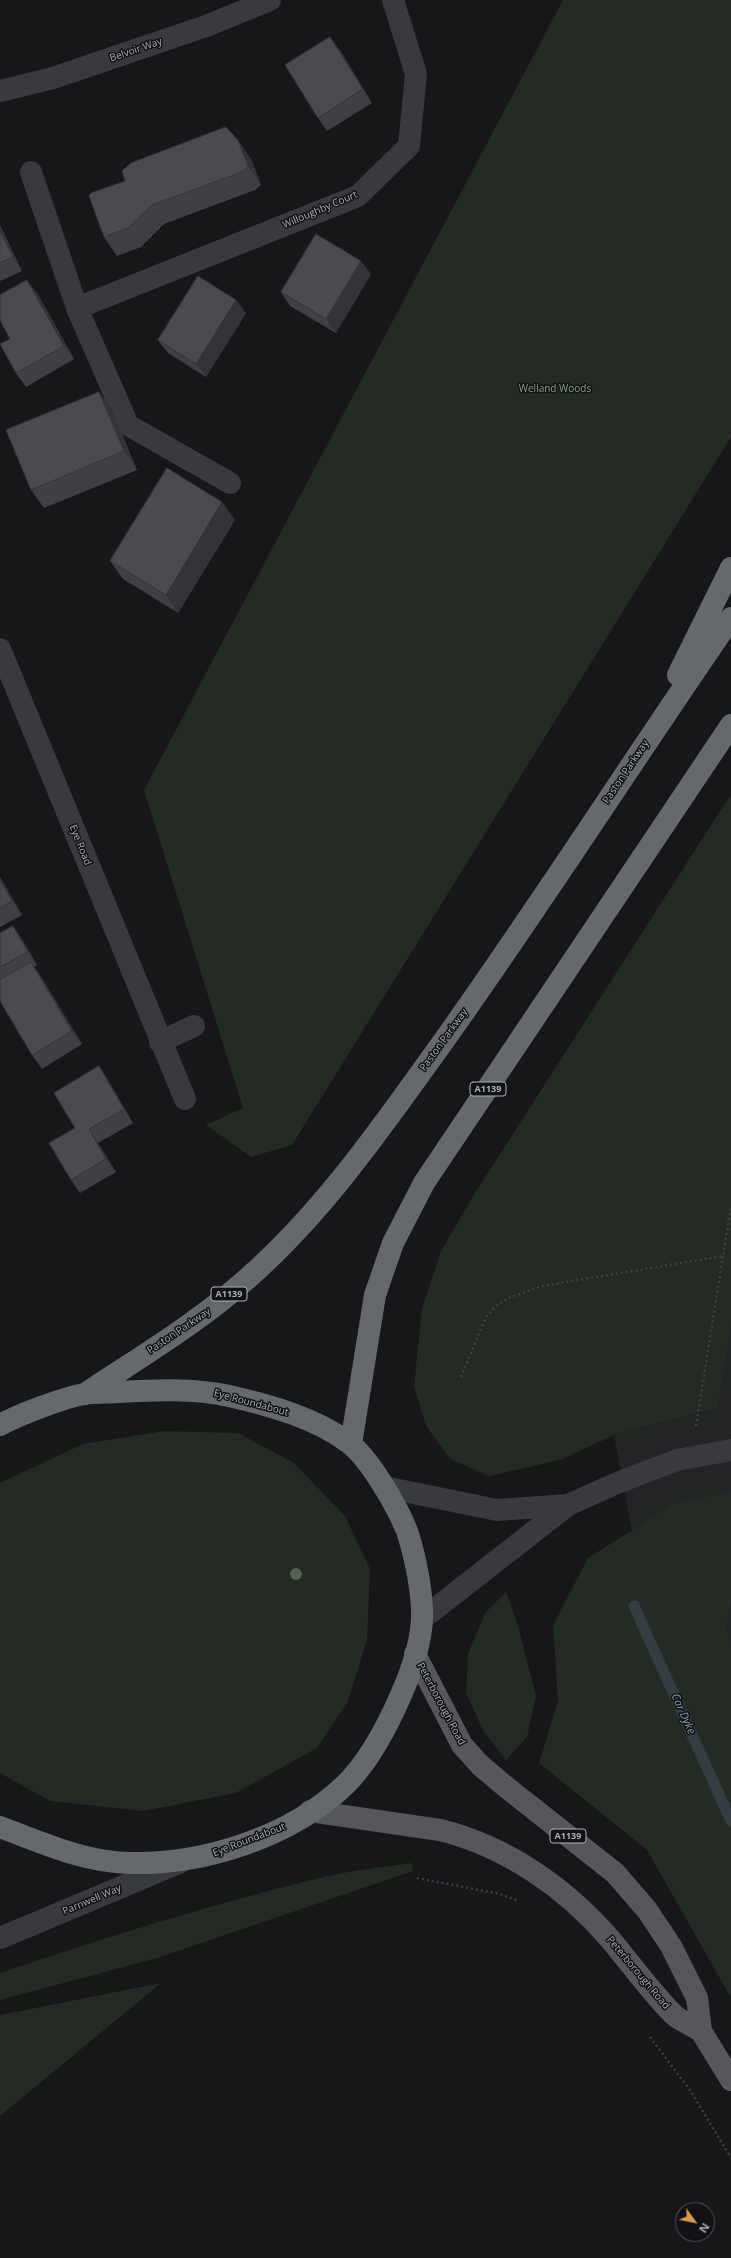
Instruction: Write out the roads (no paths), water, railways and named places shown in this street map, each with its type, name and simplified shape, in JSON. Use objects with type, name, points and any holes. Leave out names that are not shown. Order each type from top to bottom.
[{"type":"highway","points":[[643,746],[731,568]]},
{"type":"highway","name":"Paston Parkway","points":[[84,1394],[204,1315],[249,1277],[315,1212],[352,1166],[495,969],[643,746],[731,618]]},
{"type":"highway","name":"A1139","points":[[351,1444],[376,1295],[393,1243],[417,1196],[731,725]]},
{"type":"highway","name":"Eye Roundabout","points":[[0,1425],[12,1418],[84,1394],[156,1390],[208,1392],[290,1412],[351,1444],[384,1487],[402,1518],[415,1555],[422,1619],[415,1654],[398,1704],[366,1758],[346,1784],[310,1812],[285,1827],[220,1853],[184,1861],[127,1863],[71,1854],[0,1827]]},
{"type":"main road","name":"Peterborough Road","points":[[415,1654],[466,1750],[480,1765],[511,1791],[615,1873],[647,1910],[671,1946],[697,1998],[701,2031]]},
{"type":"main road","name":"Peterborough Road","points":[[310,1812],[440,1830],[457,1834],[504,1854],[546,1880],[581,1907],[674,2014],[701,2031]]},
{"type":"main road","name":"A1139","points":[[701,2031],[731,2080]]},
{"type":"street","name":"Belvoir Way","points":[[0,91],[53,78],[239,7],[270,0]]},
{"type":"street","name":"Willoughby Court","points":[[77,308],[358,196],[410,146],[416,74],[393,0]]},
{"type":"street","points":[[31,172],[77,308],[128,425],[230,482]]},
{"type":"street","name":"Eye Road","points":[[0,649],[160,1042],[185,1099]]},
{"type":"street","points":[[160,1042],[194,1026]]},
{"type":"street","points":[[422,1619],[568,1505],[617,1483],[677,1460],[731,1450]]},
{"type":"street","points":[[384,1487],[497,1510],[568,1505]]},
{"type":"street","name":"Parnwell Way","points":[[0,1938],[184,1861]]},
{"type":"waterway","name":"Car Dyke","points":[[634,1606],[731,1821]]},
{"type":"park label","name":"Welland Woods","points":[[555,389]]}]
